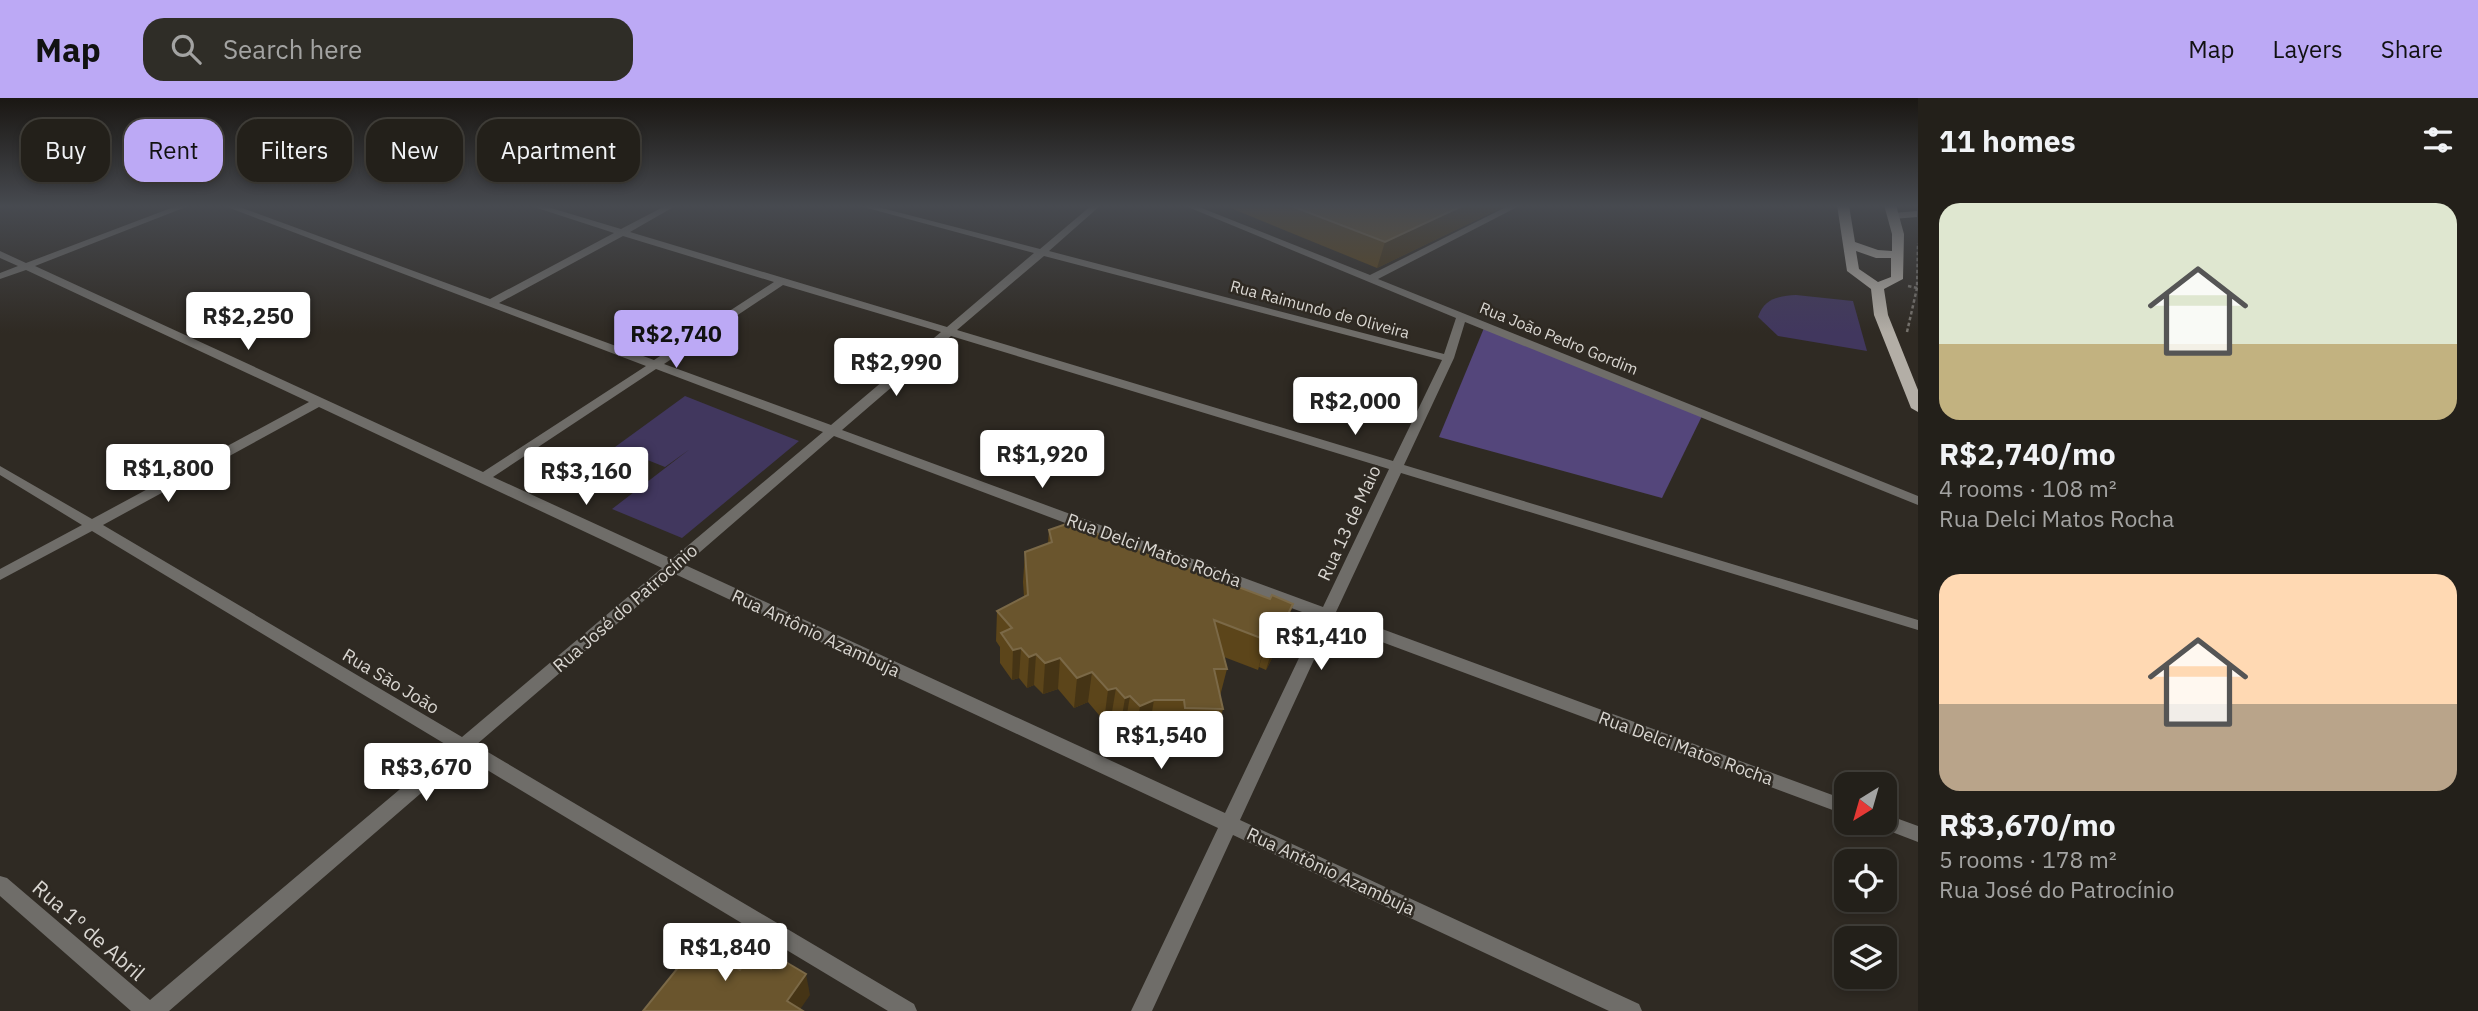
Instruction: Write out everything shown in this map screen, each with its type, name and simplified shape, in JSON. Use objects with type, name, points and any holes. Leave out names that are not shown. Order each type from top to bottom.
[{"type":"main road","points":[[1850,248],[1853,271],[1877,287],[1881,315],[1918,408]]},
{"type":"main road","points":[[1859,248],[1876,254],[1898,255]]},
{"type":"main road","points":[[1877,287],[1897,279],[1898,248]]},
{"type":"street","points":[[0,276],[75,248]]},
{"type":"street","name":"Rua Delci Matos Rocha","points":[[341,248],[1834,804]]},
{"type":"street","points":[[491,303],[593,248]]},
{"type":"street","points":[[673,248],[1918,625]]},
{"type":"street","name":"Rua Raimundo de Oliveira","points":[[1025,248],[1448,358]]},
{"type":"street","name":"Rua José do Patrocínio","points":[[153,1011],[1047,248]]},
{"type":"street","name":"Rua João Pedro Gordim","points":[[1292,248],[1918,501]]},
{"type":"street","points":[[1370,279],[1432,248]]},
{"type":"street","name":"Rua Antônio Azambuja","points":[[0,254],[1632,1011]]},
{"type":"street","points":[[483,478],[782,281]]},
{"type":"street","name":"Rua 13 de Maio","points":[[1142,1011],[1448,358],[1462,316]]},
{"type":"street","points":[[0,575],[319,402]]},
{"type":"street","name":"Rua São João","points":[[0,470],[907,1011]]},
{"type":"street","points":[[1897,826],[1918,834]]},
{"type":"street","name":"Rua 1º de Abril","points":[[0,884],[147,1011]]},
{"type":"path","points":[[1907,332],[1917,288]]},
{"type":"shaded area","points":[[1796,295],[1853,301],[1867,351],[1778,336],[1758,317],[1768,302],[1778,297]]},
{"type":"shaded area","points":[[1484,328],[1703,414],[1662,498],[1439,437]]},
{"type":"shaded area","points":[[685,396],[799,441],[682,538],[612,509],[690,449],[665,467],[615,447]]},
{"type":"building","points":[[1069,523],[1270,599],[1272,595],[1293,604],[1275,640],[1268,637],[1266,640],[1214,620],[1227,669],[1214,669],[1223,709],[1185,708],[1184,700],[1154,700],[1140,706],[1130,696],[1125,698],[1116,688],[1108,690],[1092,672],[1077,678],[1060,658],[1045,663],[1036,654],[1029,657],[1021,648],[1013,650],[1001,633],[1012,628],[997,611],[1028,595],[1025,552],[1052,542],[1049,530]]},
{"type":"building","points":[[703,927],[718,937],[708,950],[740,970],[750,956],[771,969],[779,958],[806,974],[787,1001],[803,1011],[643,1011],[677,969],[671,966]]}]
